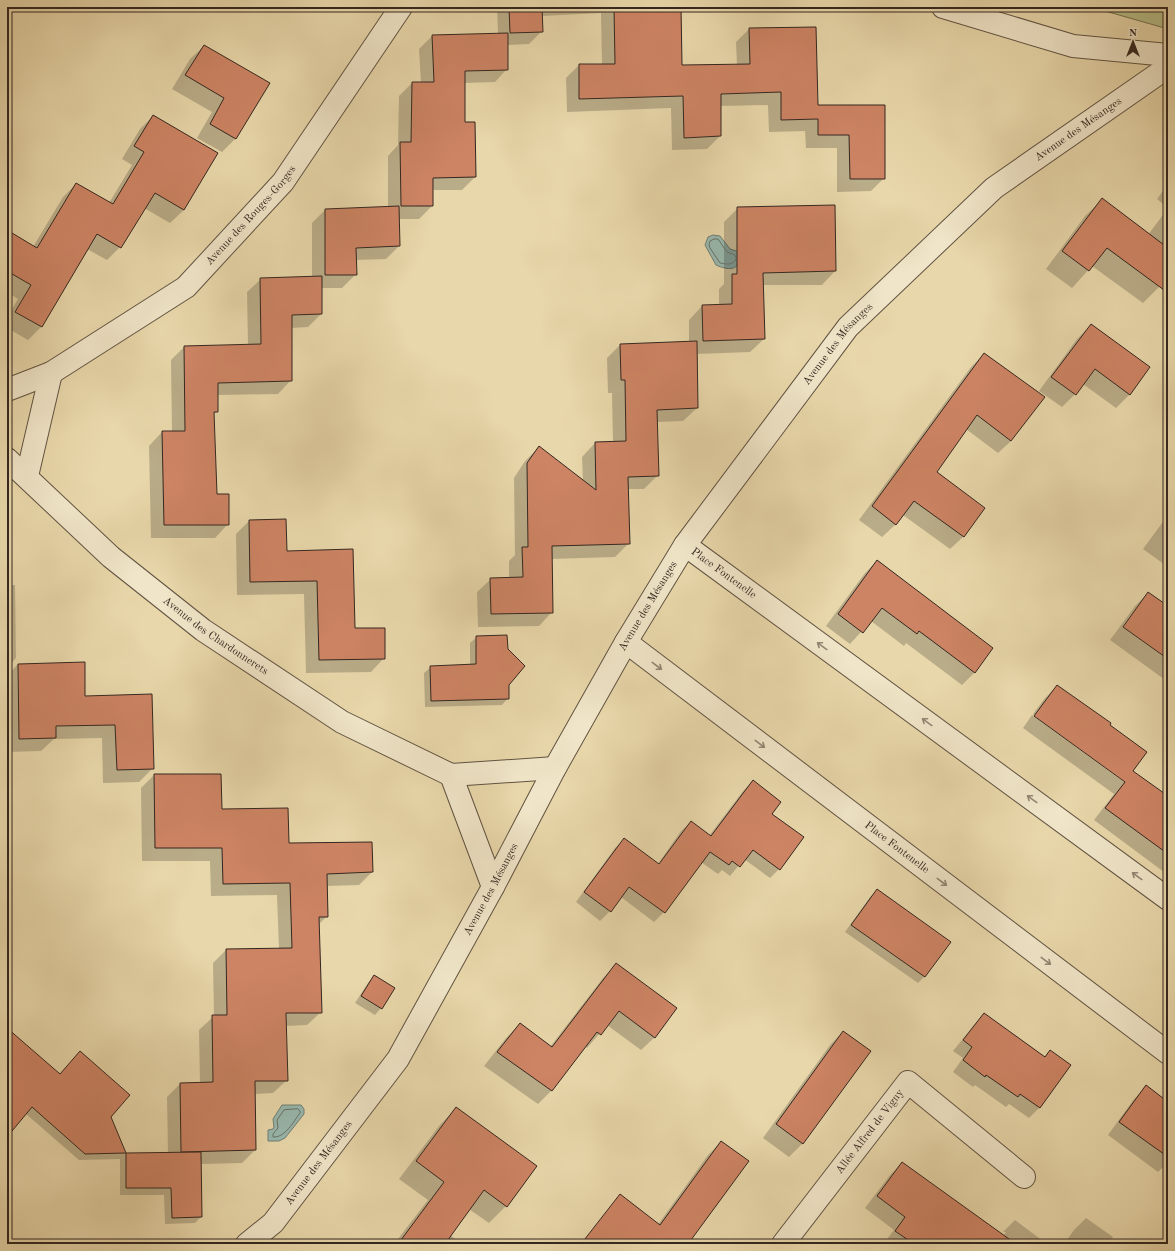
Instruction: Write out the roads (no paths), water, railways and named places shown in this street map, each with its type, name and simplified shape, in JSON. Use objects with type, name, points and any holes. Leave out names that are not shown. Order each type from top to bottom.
[{"type":"street","name":"Avenue des Rouges-Gorges","points":[[7,390],[51,373],[186,287],[283,182],[401,7]]},
{"type":"street","points":[[943,7],[1073,46],[1168,55]]},
{"type":"street","name":"Avenue des Mésanges","points":[[247,1244],[273,1223],[398,1059],[494,887],[555,768],[626,642],[685,545],[848,327],[994,188],[1168,67]]},
{"type":"street","points":[[27,476],[51,373]]},
{"type":"street","name":"Avenue des Chardonnerets","points":[[7,459],[27,476],[111,557],[203,630],[342,722],[451,775],[555,768]]},
{"type":"street","name":"Place Fontenelle","points":[[685,545],[1168,899]]},
{"type":"street","name":"Place Fontenelle","points":[[626,642],[1168,1054]]},
{"type":"street","points":[[451,775],[494,887]]},
{"type":"street","name":"Allée Alfred de Vigny","points":[[783,1244],[908,1082],[1024,1177]]},
{"type":"water","points":[[713,235],[720,236],[730,249],[739,252],[738,263],[735,268],[725,268],[716,265],[705,245],[708,237]]},
{"type":"water","points":[[282,1105],[301,1105],[304,1109],[304,1114],[285,1138],[279,1141],[268,1141],[268,1130],[273,1129],[273,1119]]}]
